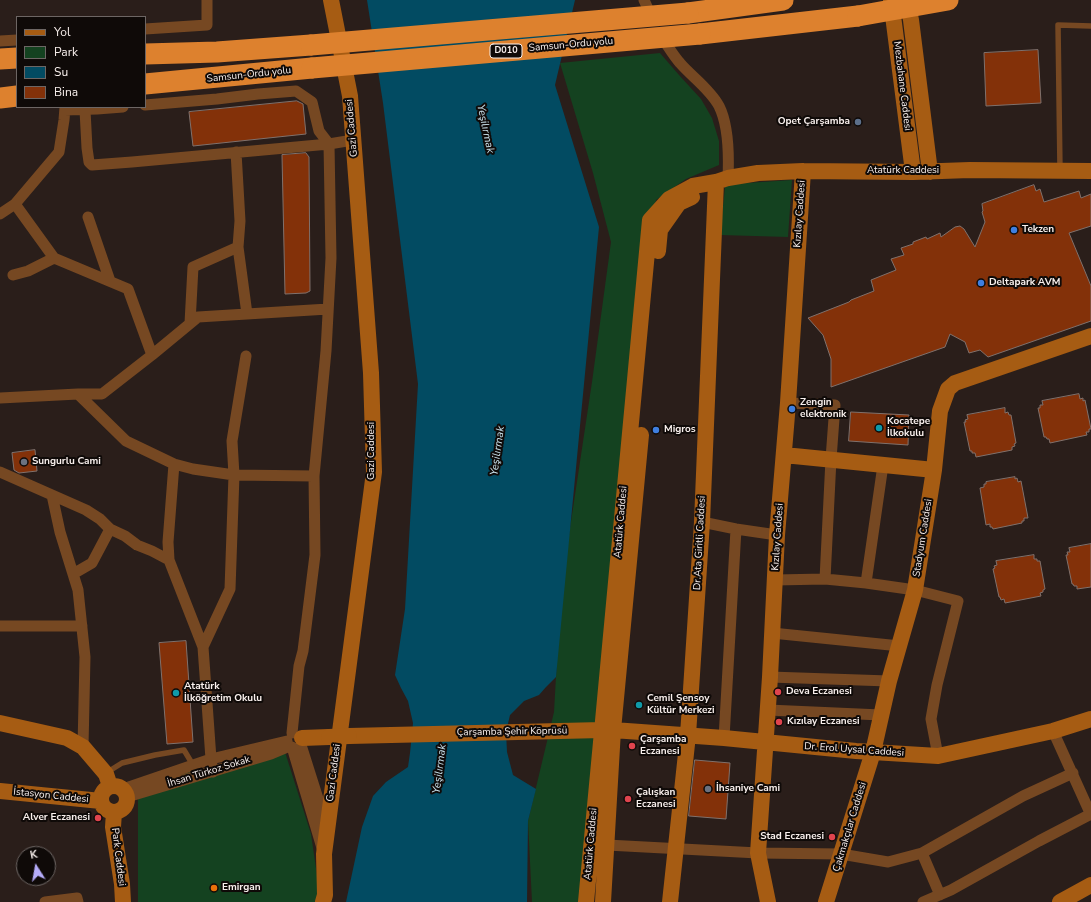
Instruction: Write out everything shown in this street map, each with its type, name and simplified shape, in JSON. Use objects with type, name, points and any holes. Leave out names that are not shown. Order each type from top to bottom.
[{"type":"highway","points":[[688,13],[704,0]]},
{"type":"highway","name":"D010","points":[[146,54],[217,52],[311,45],[688,13],[783,0]]},
{"type":"highway","name":"Samsun-Ordu yolu","points":[[146,84],[700,34],[858,16],[948,0]]},
{"type":"highway","points":[[0,59],[16,58]]},
{"type":"highway","points":[[0,98],[16,96]]},
{"type":"street","points":[[146,30],[207,25],[207,0]]},
{"type":"street","name":"Gazi Caddesi","points":[[323,902],[325,895],[324,854],[327,828],[374,472],[372,374],[350,96],[331,0]]},
{"type":"street","points":[[644,0],[657,30],[679,62],[705,88],[718,106],[724,123],[729,150],[722,180]]},
{"type":"street","name":"Mezbahane Caddesi","points":[[891,0],[913,172]]},
{"type":"street","name":"Mezbahane Caddesi","points":[[907,0],[911,20],[930,172]]},
{"type":"street","points":[[0,41],[16,40]]},
{"type":"street","points":[[146,105],[296,91],[312,102],[319,131],[329,144],[331,258],[326,351],[314,476],[315,555],[303,651],[306,665],[295,741],[324,854]]},
{"type":"street","points":[[0,214],[15,204],[59,152],[65,109],[85,110],[110,108]]},
{"type":"street","points":[[85,110],[87,148],[89,162],[92,164],[132,162],[329,144],[353,140]]},
{"type":"street","points":[[236,152],[240,221],[238,247],[247,314]]},
{"type":"street","name":"Atatürk Caddesi","points":[[586,902],[607,730],[660,230],[679,203],[722,180],[758,172],[930,172],[970,170],[1091,171]]},
{"type":"street","name":"Kızılay Caddesi","points":[[768,902],[758,853],[803,171]]},
{"type":"street","name":"Dr.Ata Giritli Caddesi","points":[[670,902],[688,735],[722,180]]},
{"type":"street","points":[[15,204],[54,258],[128,289],[152,355]]},
{"type":"street","points":[[88,217],[110,281]]},
{"type":"street","points":[[190,323],[193,267],[238,247]]},
{"type":"street","points":[[13,275],[28,271],[54,258]]},
{"type":"street","points":[[0,398],[102,394],[198,317],[328,309]]},
{"type":"street","name":"Stadyum Caddesi","points":[[873,752],[889,681],[915,590],[934,470],[940,411],[948,389],[955,384],[1091,336]]},
{"type":"street","points":[[203,647],[230,589],[234,475],[232,441],[246,356]]},
{"type":"street","points":[[78,394],[126,441],[174,464],[193,469],[234,475],[314,476]]},
{"type":"street","points":[[788,403],[835,405],[825,579]]},
{"type":"street","points":[[784,455],[934,470]]},
{"type":"street","points":[[174,464],[168,542],[169,560],[203,647],[211,758],[214,772]]},
{"type":"street","points":[[866,583],[883,465]]},
{"type":"street","points":[[0,472],[86,510],[100,519],[110,529],[125,536],[137,545],[169,560]]},
{"type":"street","points":[[52,495],[60,532],[78,590],[85,657],[83,747]]},
{"type":"street","points":[[702,522],[778,535]]},
{"type":"street","points":[[73,574],[92,563],[110,529]]},
{"type":"street","points":[[724,738],[736,529]]},
{"type":"street","points":[[775,580],[825,579],[866,583],[915,590],[958,601],[937,685],[931,719],[938,756]]},
{"type":"street","points":[[0,626],[82,626]]},
{"type":"street","points":[[772,633],[900,646]]},
{"type":"street","points":[[770,677],[889,681]]},
{"type":"street","points":[[768,710],[881,715]]},
{"type":"street","name":"Dr. Erol Uysal Caddesi","points":[[607,730],[688,735],[873,752],[938,756],[1053,730],[1091,719]]},
{"type":"street","points":[[0,723],[67,738],[83,747],[117,787],[127,802],[122,809],[114,812],[106,809],[101,801],[103,792],[106,788],[117,787],[193,765],[211,758],[295,741]]},
{"type":"street","name":"Atatürk Caddesi","points":[[603,902],[607,845],[607,730]]},
{"type":"street","name":"Çarşamba Şehir Köprüsü","points":[[295,741],[349,736],[607,730]]},
{"type":"street","points":[[923,902],[951,890],[1039,841],[1091,815],[1053,730]]},
{"type":"street","points":[[295,741],[327,828]]},
{"type":"street","name":"İhsan Türkoz Sokak","points":[[117,787],[214,772],[271,754],[295,741]]},
{"type":"street","name":"Çakmakçılar Caddesi","points":[[826,902],[873,752]]},
{"type":"street","points":[[607,845],[758,853],[841,854],[888,862],[922,853],[1023,796],[1073,773]]},
{"type":"street","name":"İstasyon Caddesi","points":[[0,791],[101,801]]},
{"type":"street","name":"Park Caddesi","points":[[114,812],[113,827],[122,884],[123,902]]},
{"type":"street","points":[[922,853],[940,895]]},
{"type":"street","points":[[1060,902],[1091,885]]},
{"type":"street","points":[[45,902],[77,898],[78,902]]},
{"type":"lane","points":[[1060,171],[1058,25],[1091,26]]},
{"type":"lane","points":[[117,787],[122,763],[184,750],[193,765]]},
{"type":"green space","points":[[660,53],[701,99],[712,118],[719,141],[719,165],[686,179],[656,200],[625,455],[580,902],[532,902],[528,821],[554,712],[561,588],[592,382],[611,242],[593,173],[560,63]]},
{"type":"green space","points":[[792,180],[788,237],[720,235],[725,187],[732,184]]},
{"type":"green space","points":[[285,752],[311,834],[318,882],[317,902],[138,902],[138,782]]},
{"type":"water","name":"Yeşilırmak","points":[[367,0],[575,0],[555,85],[599,227],[556,677],[539,695],[524,701],[510,715],[506,732],[507,752],[513,775],[536,789],[528,821],[527,902],[346,902],[362,827],[373,796],[386,782],[408,767],[413,723],[408,701],[395,675],[405,609],[418,384],[383,103]]},
{"type":"building","points":[[1038,50],[1041,103],[986,106],[984,53]]},
{"type":"building","points":[[297,101],[303,104],[306,134],[193,146],[189,112]]},
{"type":"building","points":[[306,153],[309,157],[310,291],[306,293],[285,294],[282,155]]},
{"type":"building","name":"Deltapark AVM","points":[[1034,185],[1036,191],[1040,189],[1044,202],[1079,191],[1081,198],[1091,194],[1091,226],[1069,233],[1091,286],[1091,321],[988,357],[980,350],[969,353],[965,342],[950,334],[945,347],[831,387],[831,359],[823,335],[808,318],[874,291],[871,280],[896,270],[891,259],[904,255],[901,248],[913,244],[913,242],[926,237],[927,239],[940,233],[941,237],[955,227],[960,226],[964,229],[975,247],[985,222],[982,212],[982,204]]},
{"type":"building","points":[[1079,394],[1080,399],[1083,398],[1083,401],[1085,400],[1091,429],[1089,429],[1089,432],[1086,432],[1087,435],[1050,443],[1049,439],[1044,437],[1038,408],[1040,408],[1040,405],[1043,405],[1042,401]]},
{"type":"building","points":[[1005,408],[1005,413],[1008,412],[1009,415],[1011,415],[1016,443],[1014,444],[1015,446],[1012,447],[1012,450],[976,457],[975,453],[970,451],[964,422],[968,419],[967,415]]},
{"type":"building","name":"Kocatepe İlkokulu","points":[[851,412],[909,415],[908,445],[849,441]]},
{"type":"building","name":"Sungurlu Cami","points":[[35,450],[37,471],[19,473],[14,470],[12,453]]},
{"type":"building","points":[[1015,477],[1015,479],[1017,478],[1018,482],[1021,481],[1028,518],[1024,518],[1022,523],[993,529],[990,527],[990,524],[986,525],[980,488],[984,487],[986,482]]},
{"type":"building","points":[[1091,544],[1091,587],[1077,589],[1077,586],[1072,584],[1066,555],[1068,555],[1067,552],[1070,552],[1069,548]]},
{"type":"building","points":[[1034,555],[1034,559],[1040,561],[1045,589],[1040,593],[1041,596],[1005,603],[1004,599],[1001,600],[999,597],[993,569],[995,568],[994,566],[997,565],[996,561]]},
{"type":"building","name":"Atatürk İlköğretim Okulu","points":[[186,641],[193,742],[167,744],[159,643]]},
{"type":"building","name":"İhsaniye Cami","points":[[695,760],[730,763],[726,819],[689,816]]},
{"type":"place","name":"Opet Çarşamba","points":[[858,122]]},
{"type":"place","name":"Tekzen","points":[[1014,230]]},
{"type":"place","name":"Deltapark AVM","points":[[981,283]]},
{"type":"place","name":"Zengin elektronik","points":[[792,409]]},
{"type":"place","name":"Kocatepe İlkokulu","points":[[879,428]]},
{"type":"place","name":"Migros","points":[[656,430]]},
{"type":"place","name":"Sungurlu Cami","points":[[24,462]]},
{"type":"place","name":"Deva Eczanesi","points":[[778,692]]},
{"type":"place","name":"Atatürk İlköğretim Okulu","points":[[176,693]]},
{"type":"place","name":"Cemil Şensoy Kültür Merkezi","points":[[639,705]]},
{"type":"place","name":"Kızılay Eczanesi","points":[[779,722]]},
{"type":"place","name":"Çarşamba Eczanesi","points":[[632,746]]},
{"type":"place","name":"İhsaniye Cami","points":[[708,789]]},
{"type":"place","name":"Çalışkan Eczanesi","points":[[628,799]]},
{"type":"place","name":"Alver Eczanesi","points":[[98,818]]},
{"type":"place","name":"Stad Eczanesi","points":[[832,837]]},
{"type":"place","name":"Emirgan","points":[[214,888]]}]
